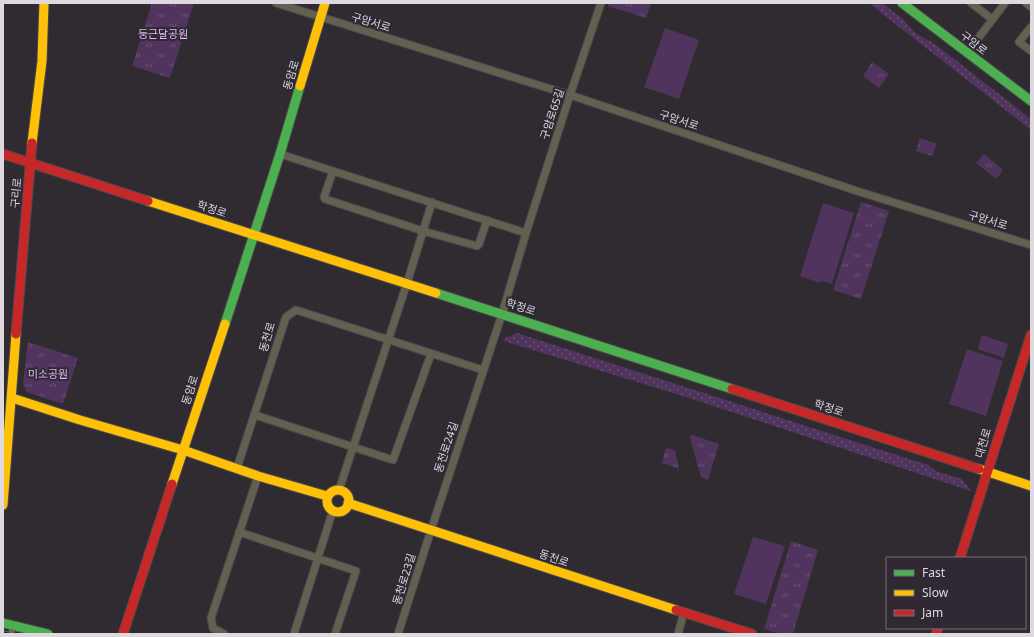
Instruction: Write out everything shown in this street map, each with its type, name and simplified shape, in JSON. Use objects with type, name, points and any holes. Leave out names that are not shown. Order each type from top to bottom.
[{"type":"main road","name":"구리로","points":[[3,505],[30,162],[42,61],[44,3]]},
{"type":"main road","name":"동암로","points":[[123,634],[280,154],[325,3]]},
{"type":"main road","name":"구암로","points":[[902,3],[1031,101]]},
{"type":"main road","name":"학정로","points":[[3,154],[407,283],[1031,486]]},
{"type":"main road","name":"대천로","points":[[960,557],[1031,335]]},
{"type":"main road","points":[[12,398],[80,420],[183,450],[258,476],[327,496]]},
{"type":"main road","points":[[339,490],[343,491],[348,496],[347,507],[341,511],[332,510],[327,504],[327,496],[332,491],[339,490]]},
{"type":"main road","name":"동천로","points":[[348,503],[591,584],[752,634]]},
{"type":"main road","points":[[3,623],[48,634]]},
{"type":"street","name":"구암서로","points":[[276,3],[570,95],[860,192],[1031,245]]},
{"type":"street","name":"구암로65길","points":[[502,314],[526,233],[601,3]]},
{"type":"street","points":[[971,3],[992,20]]},
{"type":"street","points":[[967,53],[1005,3]]},
{"type":"street","points":[[1026,3],[1031,7]]},
{"type":"street","points":[[1031,27],[1020,42],[1031,51]]},
{"type":"street","points":[[280,154],[526,233]]},
{"type":"street","points":[[333,171],[324,196],[325,199],[423,231],[476,246],[479,244],[487,220]]},
{"type":"street","points":[[339,490],[389,340],[432,202]]},
{"type":"street","name":"동천로","points":[[237,468],[286,317],[290,312],[296,310],[389,340]]},
{"type":"street","name":"동천로24길","points":[[430,530],[502,314]]},
{"type":"street","points":[[389,340],[483,370]]},
{"type":"street","points":[[255,415],[393,460],[431,354]]},
{"type":"street","points":[[224,634],[213,628],[211,618],[258,476]]},
{"type":"street","points":[[294,634],[332,510]]},
{"type":"street","name":"동천로23길","points":[[398,634],[430,530]]},
{"type":"street","points":[[239,532],[356,571],[335,634]]},
{"type":"street","points":[[678,634],[684,612]]},
{"type":"green space","name":"둥근달공원","points":[[152,3],[194,3],[170,78],[132,66]]},
{"type":"green space","points":[[609,3],[651,3],[646,18],[608,6]]},
{"type":"green space","points":[[872,3],[882,3],[903,19],[915,33],[935,44],[1031,119],[1031,130],[871,5]]},
{"type":"green space","points":[[665,28],[699,40],[679,99],[644,87]]},
{"type":"green space","points":[[872,62],[889,74],[879,88],[863,76]]},
{"type":"green space","points":[[920,138],[937,144],[932,156],[916,151]]},
{"type":"green space","points":[[984,154],[1003,170],[996,179],[976,163]]},
{"type":"green space","points":[[861,202],[889,211],[861,299],[833,290]]},
{"type":"green space","points":[[823,203],[854,213],[832,284],[821,281],[820,283],[800,276]]},
{"type":"green space","points":[[517,333],[928,465],[936,471],[962,479],[971,491],[686,397],[504,341],[505,338]]},
{"type":"green space","points":[[982,335],[1008,344],[1004,358],[978,349]]},
{"type":"green space","name":"미소공원","points":[[28,342],[78,358],[63,404],[27,392],[23,384]]},
{"type":"green space","points":[[967,349],[1003,361],[986,416],[949,404]]},
{"type":"green space","points":[[692,435],[719,444],[708,480],[701,477],[690,438]]},
{"type":"green space","points":[[666,448],[675,450],[679,469],[662,463]]},
{"type":"green space","points":[[753,537],[785,546],[766,604],[734,594]]},
{"type":"green space","points":[[791,541],[818,550],[793,634],[781,634],[764,629]]},
{"type":"railway","points":[[3,629],[21,634]]},
{"type":"traffic: fast","points":[[902,3],[1031,101]]},
{"type":"traffic: fast","points":[[225,324],[280,154],[300,86]]},
{"type":"traffic: fast","points":[[436,293],[732,389]]},
{"type":"traffic: fast","points":[[3,623],[48,634]]},
{"type":"traffic: slow","points":[[32,143],[42,61],[44,3]]},
{"type":"traffic: slow","points":[[300,86],[325,3]]},
{"type":"traffic: slow","points":[[148,201],[436,293]]},
{"type":"traffic: slow","points":[[172,484],[225,324]]},
{"type":"traffic: slow","points":[[3,505],[16,334]]},
{"type":"traffic: slow","points":[[12,398],[80,420],[183,450],[258,476],[327,496]]},
{"type":"traffic: slow","points":[[979,469],[1031,486]]},
{"type":"traffic: slow","points":[[338,490],[346,493],[349,501],[346,509],[338,512],[330,509],[327,501],[330,493],[338,490]]},
{"type":"traffic: slow","points":[[348,503],[676,610]]},
{"type":"traffic: jam","points":[[16,334],[32,143]]},
{"type":"traffic: jam","points":[[3,154],[148,201]]},
{"type":"traffic: jam","points":[[960,557],[1031,335]]},
{"type":"traffic: jam","points":[[732,389],[979,469]]},
{"type":"traffic: jam","points":[[123,634],[172,484]]},
{"type":"traffic: jam","points":[[676,610],[752,634]]},
{"type":"traffic: jam","points":[[936,634],[938,629]]}]
